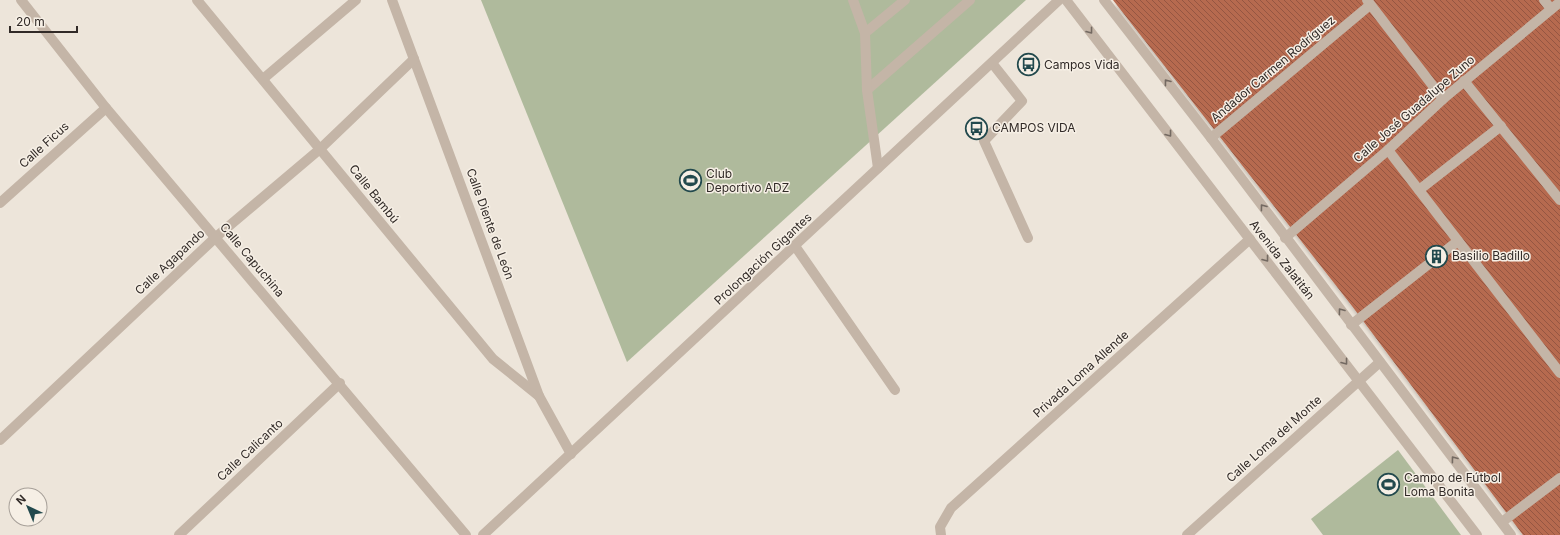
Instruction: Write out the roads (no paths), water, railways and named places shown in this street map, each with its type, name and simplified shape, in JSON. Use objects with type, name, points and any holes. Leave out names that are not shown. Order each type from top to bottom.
[{"type":"street","name":"Calle Capuchina","points":[[21,0],[106,108],[340,383],[466,535]]},
{"type":"street","name":"Calle Bambú","points":[[197,0],[493,359],[539,396]]},
{"type":"street","points":[[263,79],[356,0]]},
{"type":"street","name":"Calle Diente de León","points":[[392,0],[539,396],[571,454]]},
{"type":"street","points":[[853,0],[865,33],[867,90],[878,168]]},
{"type":"street","points":[[865,33],[905,0]]},
{"type":"street","points":[[867,90],[970,0]]},
{"type":"street","name":"Prolongación Gigantes","points":[[483,535],[1059,0]]},
{"type":"street","name":"Avenida Zalatitán","points":[[1066,0],[1477,535]]},
{"type":"street","name":"Avenida Zalatitán","points":[[1104,0],[1211,138],[1285,238],[1511,535]]},
{"type":"street","points":[[1544,0],[1551,9]]},
{"type":"street","points":[[1368,2],[1443,98]]},
{"type":"street","name":"Andador Carmen Rodríguez","points":[[1211,138],[1368,2]]},
{"type":"street","name":"Calle José Guadalupe Zuno","points":[[1285,238],[1388,150],[1443,98],[1560,2]]},
{"type":"street","name":"Calle Agapando","points":[[0,440],[216,237],[320,149],[414,59]]},
{"type":"street","points":[[992,63],[1022,101],[984,140],[1028,238]]},
{"type":"street","points":[[1464,81],[1560,200]]},
{"type":"street","name":"Calle Ficus","points":[[0,202],[106,108]]},
{"type":"street","points":[[1419,190],[1501,126]]},
{"type":"street","points":[[1388,150],[1560,372]]},
{"type":"street","name":"Privada Loma Allende","points":[[941,535],[940,527],[951,508],[1250,239]]},
{"type":"street","points":[[1351,325],[1458,241]]},
{"type":"street","points":[[795,246],[895,390]]},
{"type":"street","name":"Calle Loma del Monte","points":[[1188,535],[1358,380],[1380,362]]},
{"type":"street","name":"Calle Calicanto","points":[[178,535],[340,383]]},
{"type":"street","points":[[1502,522],[1560,478]]},
{"type":"place","name":"Campos Vida","points":[[1028,65]]},
{"type":"place","name":"CAMPOS VIDA","points":[[976,128]]},
{"type":"place","name":"Club Deportivo ADZ","points":[[690,181]]},
{"type":"place","name":"Basilio Badillo","points":[[1436,256]]},
{"type":"place","name":"Campo de Fútbol Loma Bonita","points":[[1389,485]]}]
